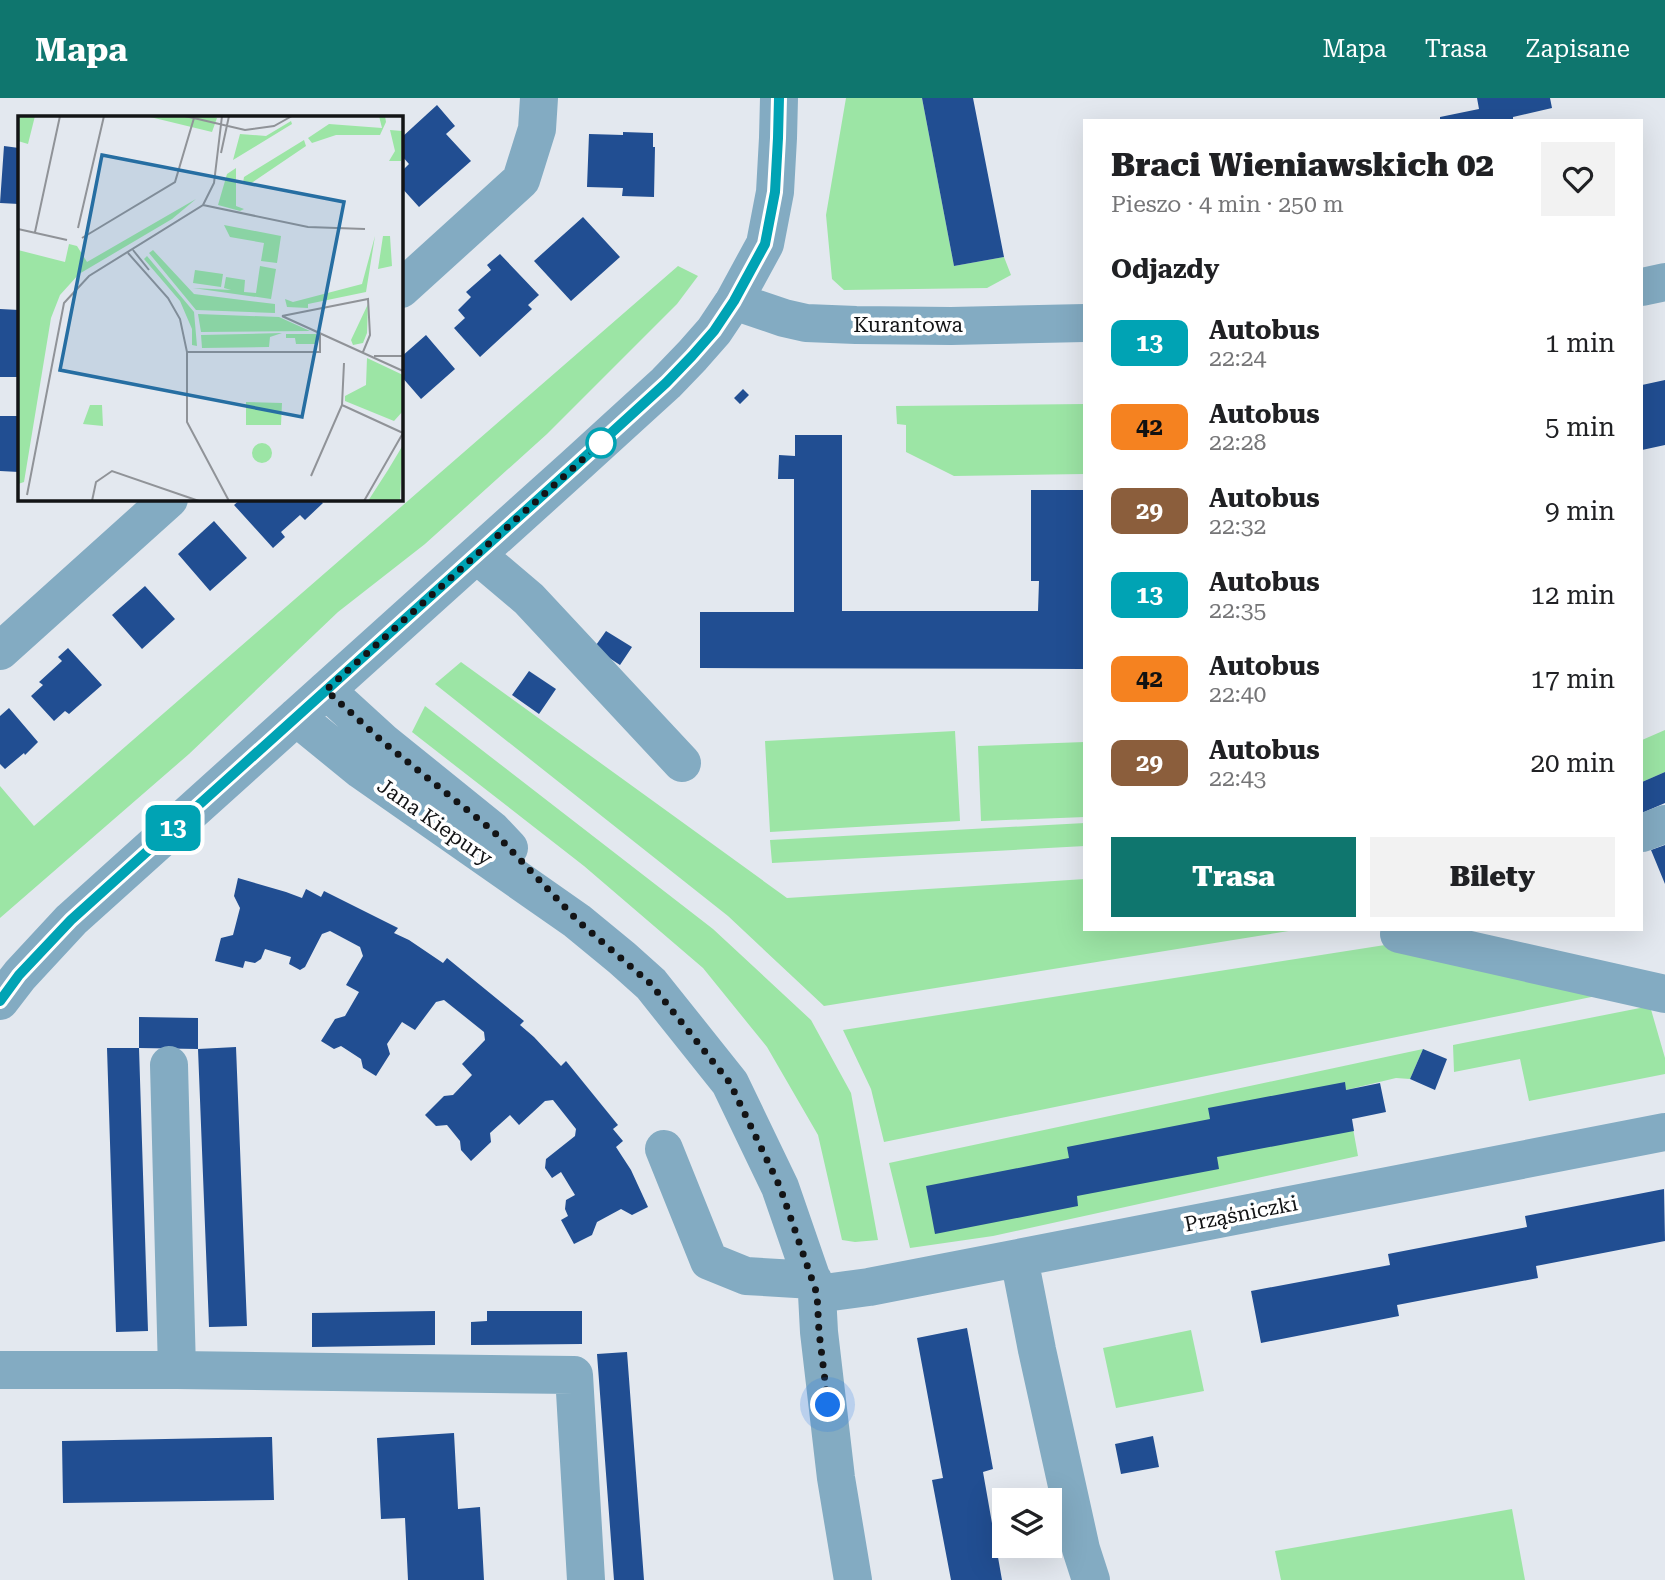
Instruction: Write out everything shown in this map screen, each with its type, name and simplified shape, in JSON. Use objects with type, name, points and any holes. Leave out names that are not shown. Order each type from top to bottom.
[{"type":"street","points":[[402,288],[521,180],[537,129],[539,98]]},
{"type":"street","points":[[0,1002],[19,975],[71,920],[666,383],[714,331],[765,244],[775,192],[779,98]]},
{"type":"street","points":[[1643,287],[1665,282]]},
{"type":"street","name":"Kurantowa","points":[[734,301],[806,323],[856,326],[1083,323]]},
{"type":"street","points":[[0,651],[168,500]]},
{"type":"street","points":[[477,555],[529,599],[682,763]]},
{"type":"street","name":"Jana Kiepury","points":[[326,690],[383,742],[492,830],[578,921],[651,984],[730,1083],[780,1187],[815,1287],[836,1478],[853,1580]]},
{"type":"street","name":"Jana Kiepury","points":[[296,717],[360,770],[578,921]]},
{"type":"street","points":[[1643,833],[1665,824]]},
{"type":"street","points":[[1405,931],[1399,934],[1665,994]]},
{"type":"street","points":[[169,1065],[177,1370]]},
{"type":"street","name":"Prząśniczki","points":[[664,1149],[709,1261],[746,1276],[815,1287],[869,1287],[1665,1132]]},
{"type":"street","points":[[1019,1258],[1084,1563],[1091,1580]]},
{"type":"street","points":[[0,1370],[574,1375],[586,1580]]},
{"type":"green space","points":[[846,98],[922,98],[954,266],[1004,257],[1011,275],[987,288],[844,290],[832,279],[826,215]]},
{"type":"green space","points":[[678,266],[698,276],[677,304],[547,434],[425,544],[338,612],[189,754],[0,918],[0,786],[34,826]]},
{"type":"green space","points":[[1083,404],[1083,474],[954,476],[906,452],[906,425],[897,424],[896,406]]},
{"type":"green space","points":[[461,662],[787,898],[1083,879],[1083,931],[1289,931],[824,1006],[728,916],[435,684]]},
{"type":"green space","points":[[425,706],[713,929],[811,1020],[851,1093],[878,1240],[842,1240],[818,1135],[767,1047],[703,968],[584,866],[412,732]]},
{"type":"green space","points":[[1665,730],[1665,772],[1643,782],[1643,740]]},
{"type":"green space","points":[[955,731],[960,821],[770,832],[765,741]]},
{"type":"green space","points":[[1083,742],[1083,817],[981,821],[978,746]]},
{"type":"green space","points":[[1083,823],[1083,846],[772,863],[770,840]]},
{"type":"green space","points":[[1385,945],[1606,994],[884,1142],[871,1089],[843,1030]]},
{"type":"green space","points":[[1650,1006],[1665,1058],[1665,1074],[1529,1101],[1520,1059],[1454,1072],[1453,1045]]},
{"type":"green space","points":[[1423,1049],[1410,1079],[1396,1078],[1346,1090],[1358,1156],[993,1236],[910,1248],[889,1163]]},
{"type":"green space","points":[[1191,1330],[1204,1391],[1116,1408],[1103,1348]]},
{"type":"green space","points":[[1512,1509],[1525,1580],[1281,1580],[1275,1551]]},
{"type":"building","points":[[922,98],[973,98],[1004,257],[954,266]]},
{"type":"building","points":[[1477,98],[1550,98],[1552,108],[1513,119],[1440,119],[1479,109]]},
{"type":"building","points":[[437,105],[455,126],[446,134],[471,161],[419,207],[402,188],[402,171],[409,164],[402,156],[402,137]]},
{"type":"building","points":[[623,132],[653,133],[654,197],[622,196],[623,188],[587,187],[589,134],[623,135]]},
{"type":"building","points":[[4,146],[18,148],[18,204],[0,203]]},
{"type":"building","points":[[583,217],[620,257],[571,301],[534,261]]},
{"type":"building","points":[[500,254],[539,295],[528,305],[532,309],[480,357],[454,328],[465,318],[458,310],[471,297],[466,292],[491,270],[487,265]]},
{"type":"building","points":[[0,309],[18,310],[18,377],[0,377]]},
{"type":"building","points":[[426,335],[455,369],[421,399],[402,377],[402,356]]},
{"type":"building","points":[[1665,380],[1665,445],[1643,450],[1643,385]]},
{"type":"building","points":[[743,389],[749,395],[740,404],[734,398]]},
{"type":"building","points":[[0,416],[18,416],[18,472],[0,471]]},
{"type":"building","points":[[795,435],[842,435],[842,611],[1038,611],[1039,581],[1031,581],[1031,490],[1083,490],[1083,669],[700,668],[700,612],[794,612],[794,479],[778,479],[779,455],[795,456]]},
{"type":"building","points":[[240,500],[319,500],[323,503],[305,520],[300,515],[281,532],[285,537],[273,548],[234,505]]},
{"type":"building","points":[[214,521],[247,558],[210,591],[178,554]]},
{"type":"building","points":[[145,586],[175,619],[142,649],[112,615]]},
{"type":"building","points":[[606,631],[632,647],[620,665],[594,648]]},
{"type":"building","points":[[68,648],[102,685],[69,714],[65,711],[54,721],[31,696],[43,685],[39,682],[62,661],[58,657]]},
{"type":"building","points":[[529,671],[556,689],[539,714],[512,695]]},
{"type":"building","points":[[9,708],[38,742],[5,769],[0,764],[0,716]]},
{"type":"building","points":[[1665,772],[1665,803],[1643,813],[1643,782]]},
{"type":"building","points":[[1665,845],[1665,884],[1651,850]]},
{"type":"building","points":[[238,878],[302,898],[306,889],[321,897],[324,891],[398,928],[394,933],[443,963],[447,958],[524,1021],[520,1025],[561,1066],[566,1061],[618,1125],[613,1129],[623,1141],[616,1147],[631,1170],[648,1207],[632,1215],[621,1209],[597,1222],[592,1235],[574,1244],[561,1220],[568,1216],[565,1209],[566,1200],[575,1195],[561,1172],[552,1178],[545,1168],[546,1159],[575,1136],[576,1129],[553,1100],[545,1101],[519,1125],[510,1115],[490,1133],[491,1142],[471,1161],[461,1150],[460,1141],[447,1125],[436,1126],[425,1115],[444,1096],[453,1095],[472,1075],[462,1064],[485,1040],[484,1032],[444,1000],[436,1002],[415,1030],[402,1022],[387,1044],[390,1054],[376,1076],[363,1068],[361,1059],[341,1046],[334,1049],[321,1041],[335,1019],[345,1016],[359,992],[346,985],[363,956],[360,947],[330,931],[322,934],[305,967],[300,970],[289,964],[291,957],[265,949],[261,959],[255,963],[245,961],[243,968],[215,961],[221,938],[233,935],[240,908],[234,896]]},
{"type":"building","points":[[139,1017],[198,1018],[198,1049],[139,1048]]},
{"type":"building","points":[[236,1047],[247,1326],[209,1327],[198,1049]]},
{"type":"building","points":[[107,1048],[139,1048],[148,1331],[116,1332]]},
{"type":"building","points":[[1423,1049],[1447,1059],[1435,1090],[1410,1079]]},
{"type":"building","points":[[1345,1082],[1346,1090],[1380,1083],[1386,1112],[1352,1119],[1354,1131],[1217,1157],[1219,1169],[1077,1196],[1078,1206],[935,1234],[926,1186],[1069,1158],[1067,1147],[1210,1119],[1208,1108]]},
{"type":"building","points":[[1664,1189],[1665,1241],[1536,1266],[1538,1278],[1397,1305],[1399,1316],[1261,1343],[1251,1291],[1390,1265],[1388,1254],[1527,1227],[1525,1216]]},
{"type":"building","points":[[435,1311],[435,1345],[312,1347],[312,1313]]},
{"type":"building","points":[[487,1311],[582,1311],[582,1344],[471,1345],[471,1322],[487,1321]]},
{"type":"building","points":[[967,1328],[993,1469],[983,1472],[992,1523],[992,1558],[998,1558],[1002,1580],[951,1580],[932,1480],[943,1478],[917,1338]]},
{"type":"building","points":[[627,1352],[644,1580],[614,1580],[597,1354]]},
{"type":"building","points":[[454,1433],[458,1509],[480,1507],[484,1580],[408,1580],[405,1518],[381,1519],[377,1438]]},
{"type":"building","points":[[1153,1436],[1159,1467],[1121,1474],[1115,1444]]},
{"type":"building","points":[[272,1437],[274,1500],[63,1503],[62,1441]]},
{"type":"bus line","name":"13","points":[[0,1001],[19,975],[71,920],[666,383],[714,331],[765,244],[775,192],[779,98]]},
{"type":"route","points":[[601,443],[326,690],[383,742],[492,830],[578,921],[651,984],[730,1083],[780,1187],[817,1294],[828,1405]]}]
